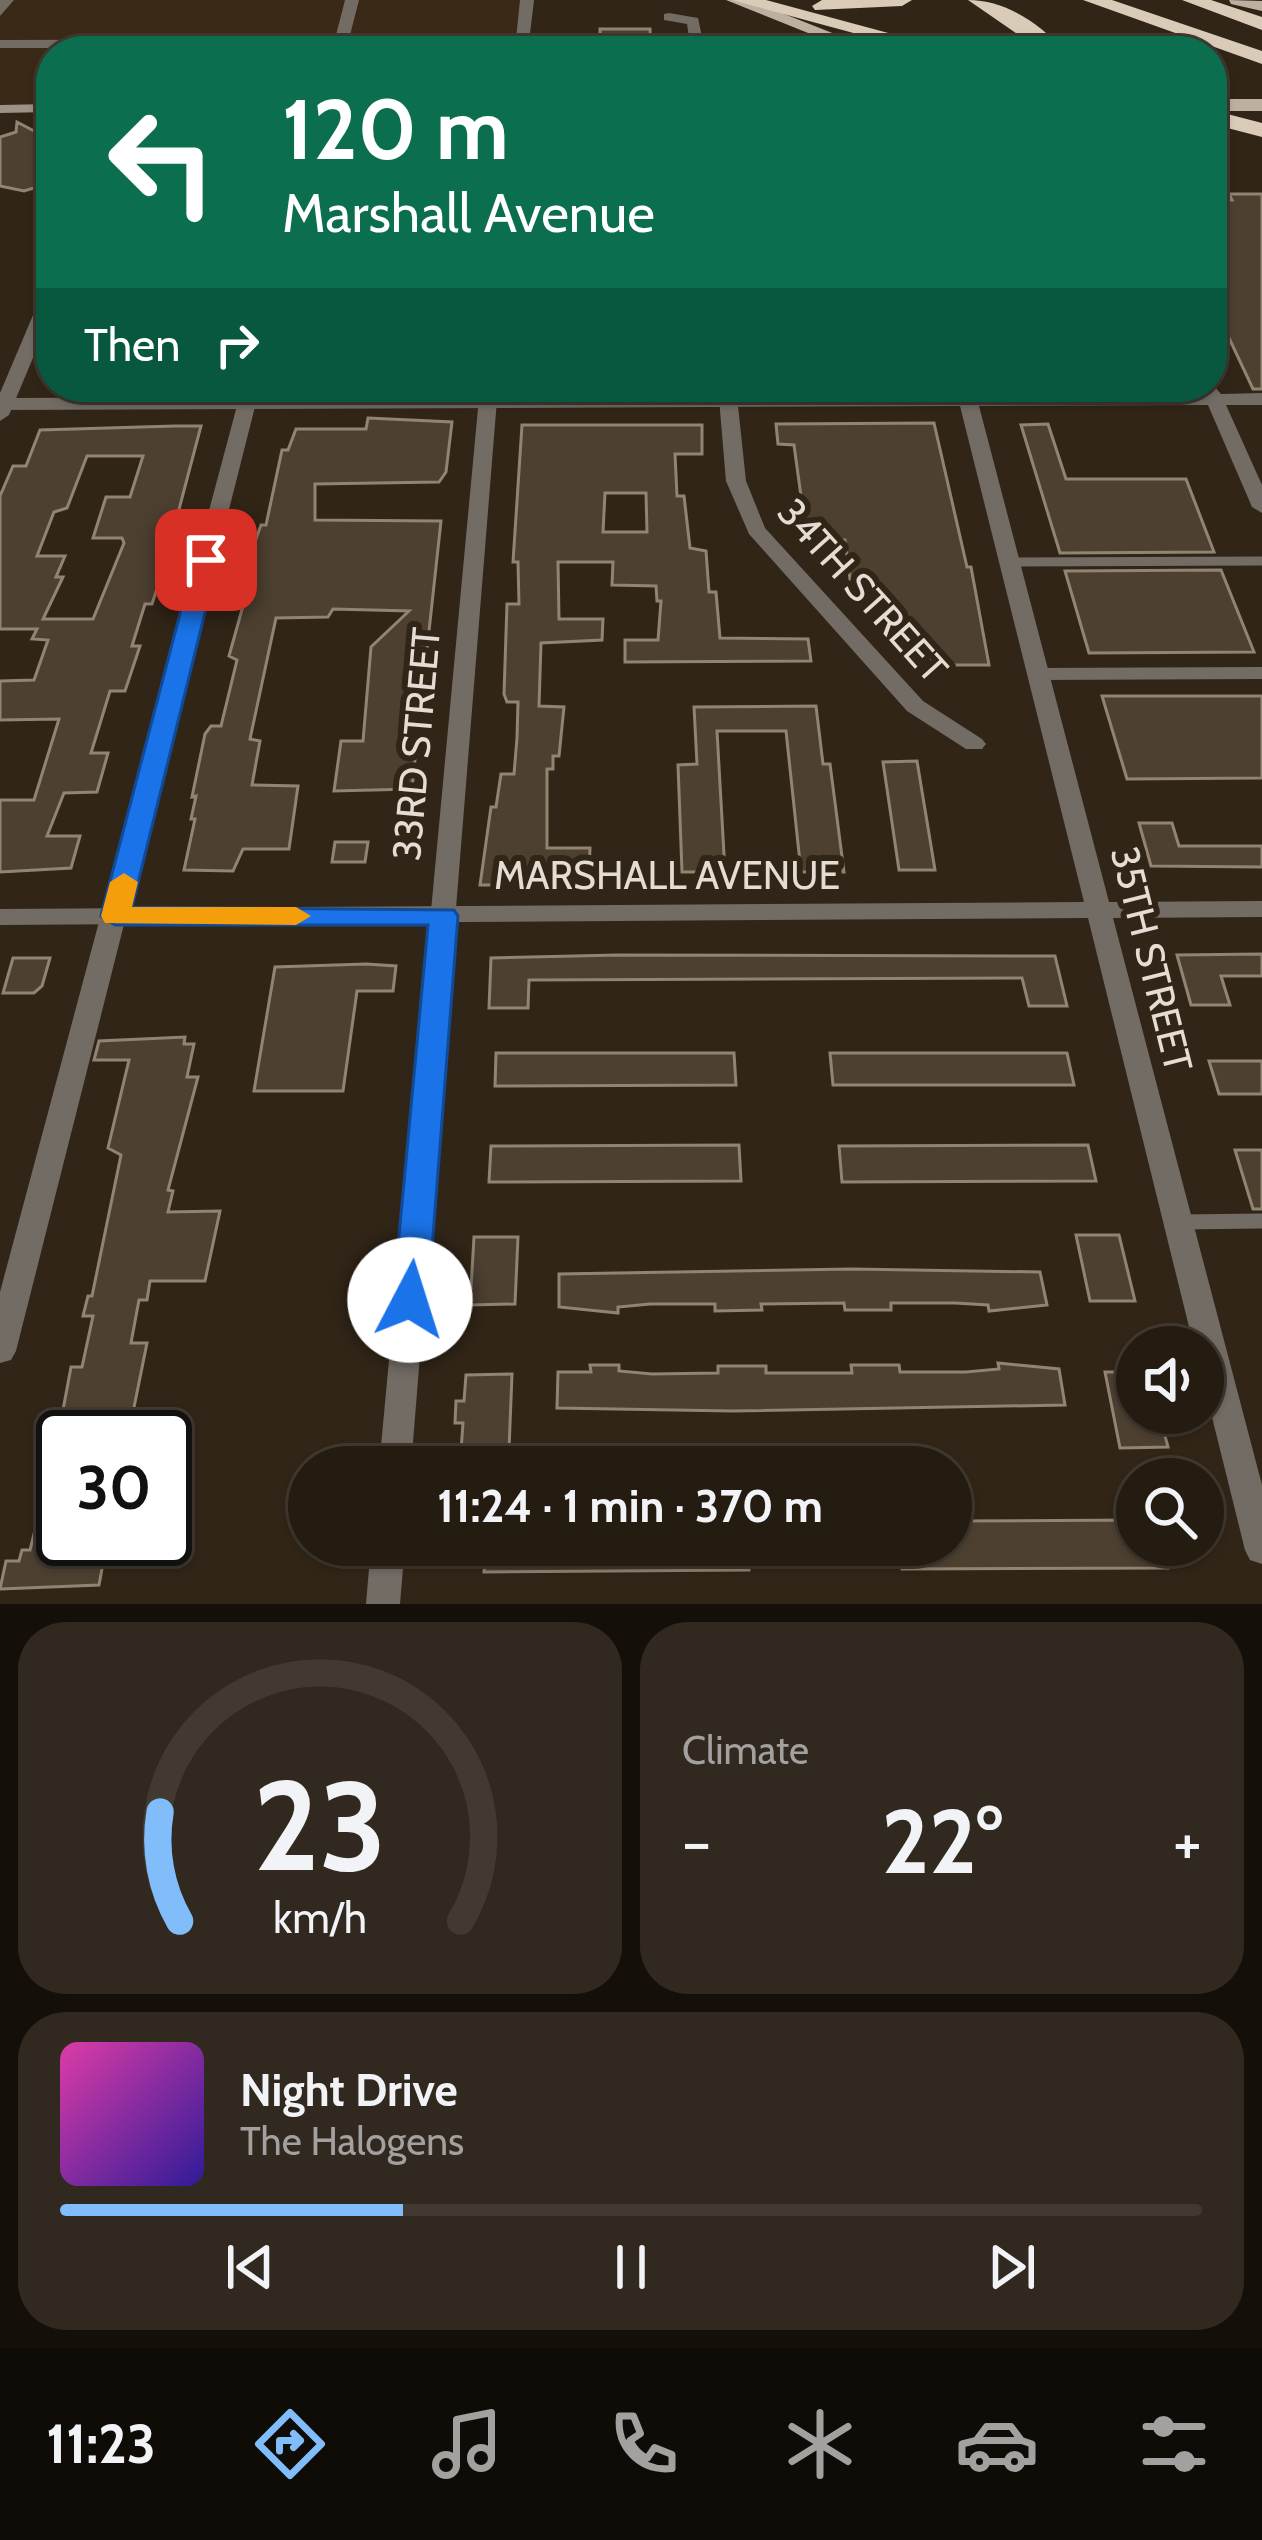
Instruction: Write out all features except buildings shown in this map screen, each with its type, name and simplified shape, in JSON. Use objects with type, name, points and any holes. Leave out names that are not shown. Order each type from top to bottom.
[{"type":"highway","points":[[738,0],[884,36]]},
{"type":"highway","points":[[782,0],[854,7],[902,0]]},
{"type":"highway","points":[[979,0],[1037,36]]},
{"type":"highway","points":[[1093,0],[1210,36]]},
{"type":"highway","points":[[1141,0],[1233,30],[1256,50]]},
{"type":"highway","points":[[1192,0],[1228,4],[1262,24]]},
{"type":"highway","points":[[1227,41],[1256,50]]},
{"type":"highway","points":[[1227,121],[1262,130]]},
{"type":"main road","points":[[738,0],[830,36]]},
{"type":"main road","points":[[1228,4],[1262,6]]},
{"type":"main road","points":[[1227,105],[1262,105]]},
{"type":"main road","points":[[0,109],[36,108]]},
{"type":"street","points":[[0,12],[7,0]]},
{"type":"street","points":[[343,36],[352,0]]},
{"type":"street","points":[[523,36],[527,0]]},
{"type":"street","points":[[669,17],[693,21],[696,36]]},
{"type":"street","points":[[0,44],[36,45]]},
{"type":"street","points":[[36,329],[2,408],[116,402]]},
{"type":"street","points":[[1227,395],[1262,399]]},
{"type":"street","points":[[0,1351],[247,402]]},
{"type":"street","name":"33RD STREET","points":[[397,1446],[487,402]]},
{"type":"street","name":"34TH STREET","points":[[729,402],[736,481],[756,530],[915,706],[974,744]]},
{"type":"street","name":"35TH STREET","points":[[968,402],[1178,1222],[1250,1457],[1262,1550]]},
{"type":"street","points":[[1216,402],[1262,507]]},
{"type":"street","name":"MARSHALL AVENUE","points":[[0,917],[1262,909]]},
{"type":"street","points":[[383,1604],[386,1566]]},
{"type":"lane","points":[[1009,562],[1262,562]]},
{"type":"lane","points":[[1038,674],[1262,673]]},
{"type":"lane","points":[[1178,1222],[1262,1221]]},
{"type":"shaded area","points":[[8,0],[526,0],[522,36],[36,36],[36,108],[0,109],[0,13]]},
{"type":"slow traffic","points":[[124,882],[115,916],[296,916]]},
{"type":"route","points":[[206,560],[115,916],[443,916],[410,1300]]}]
